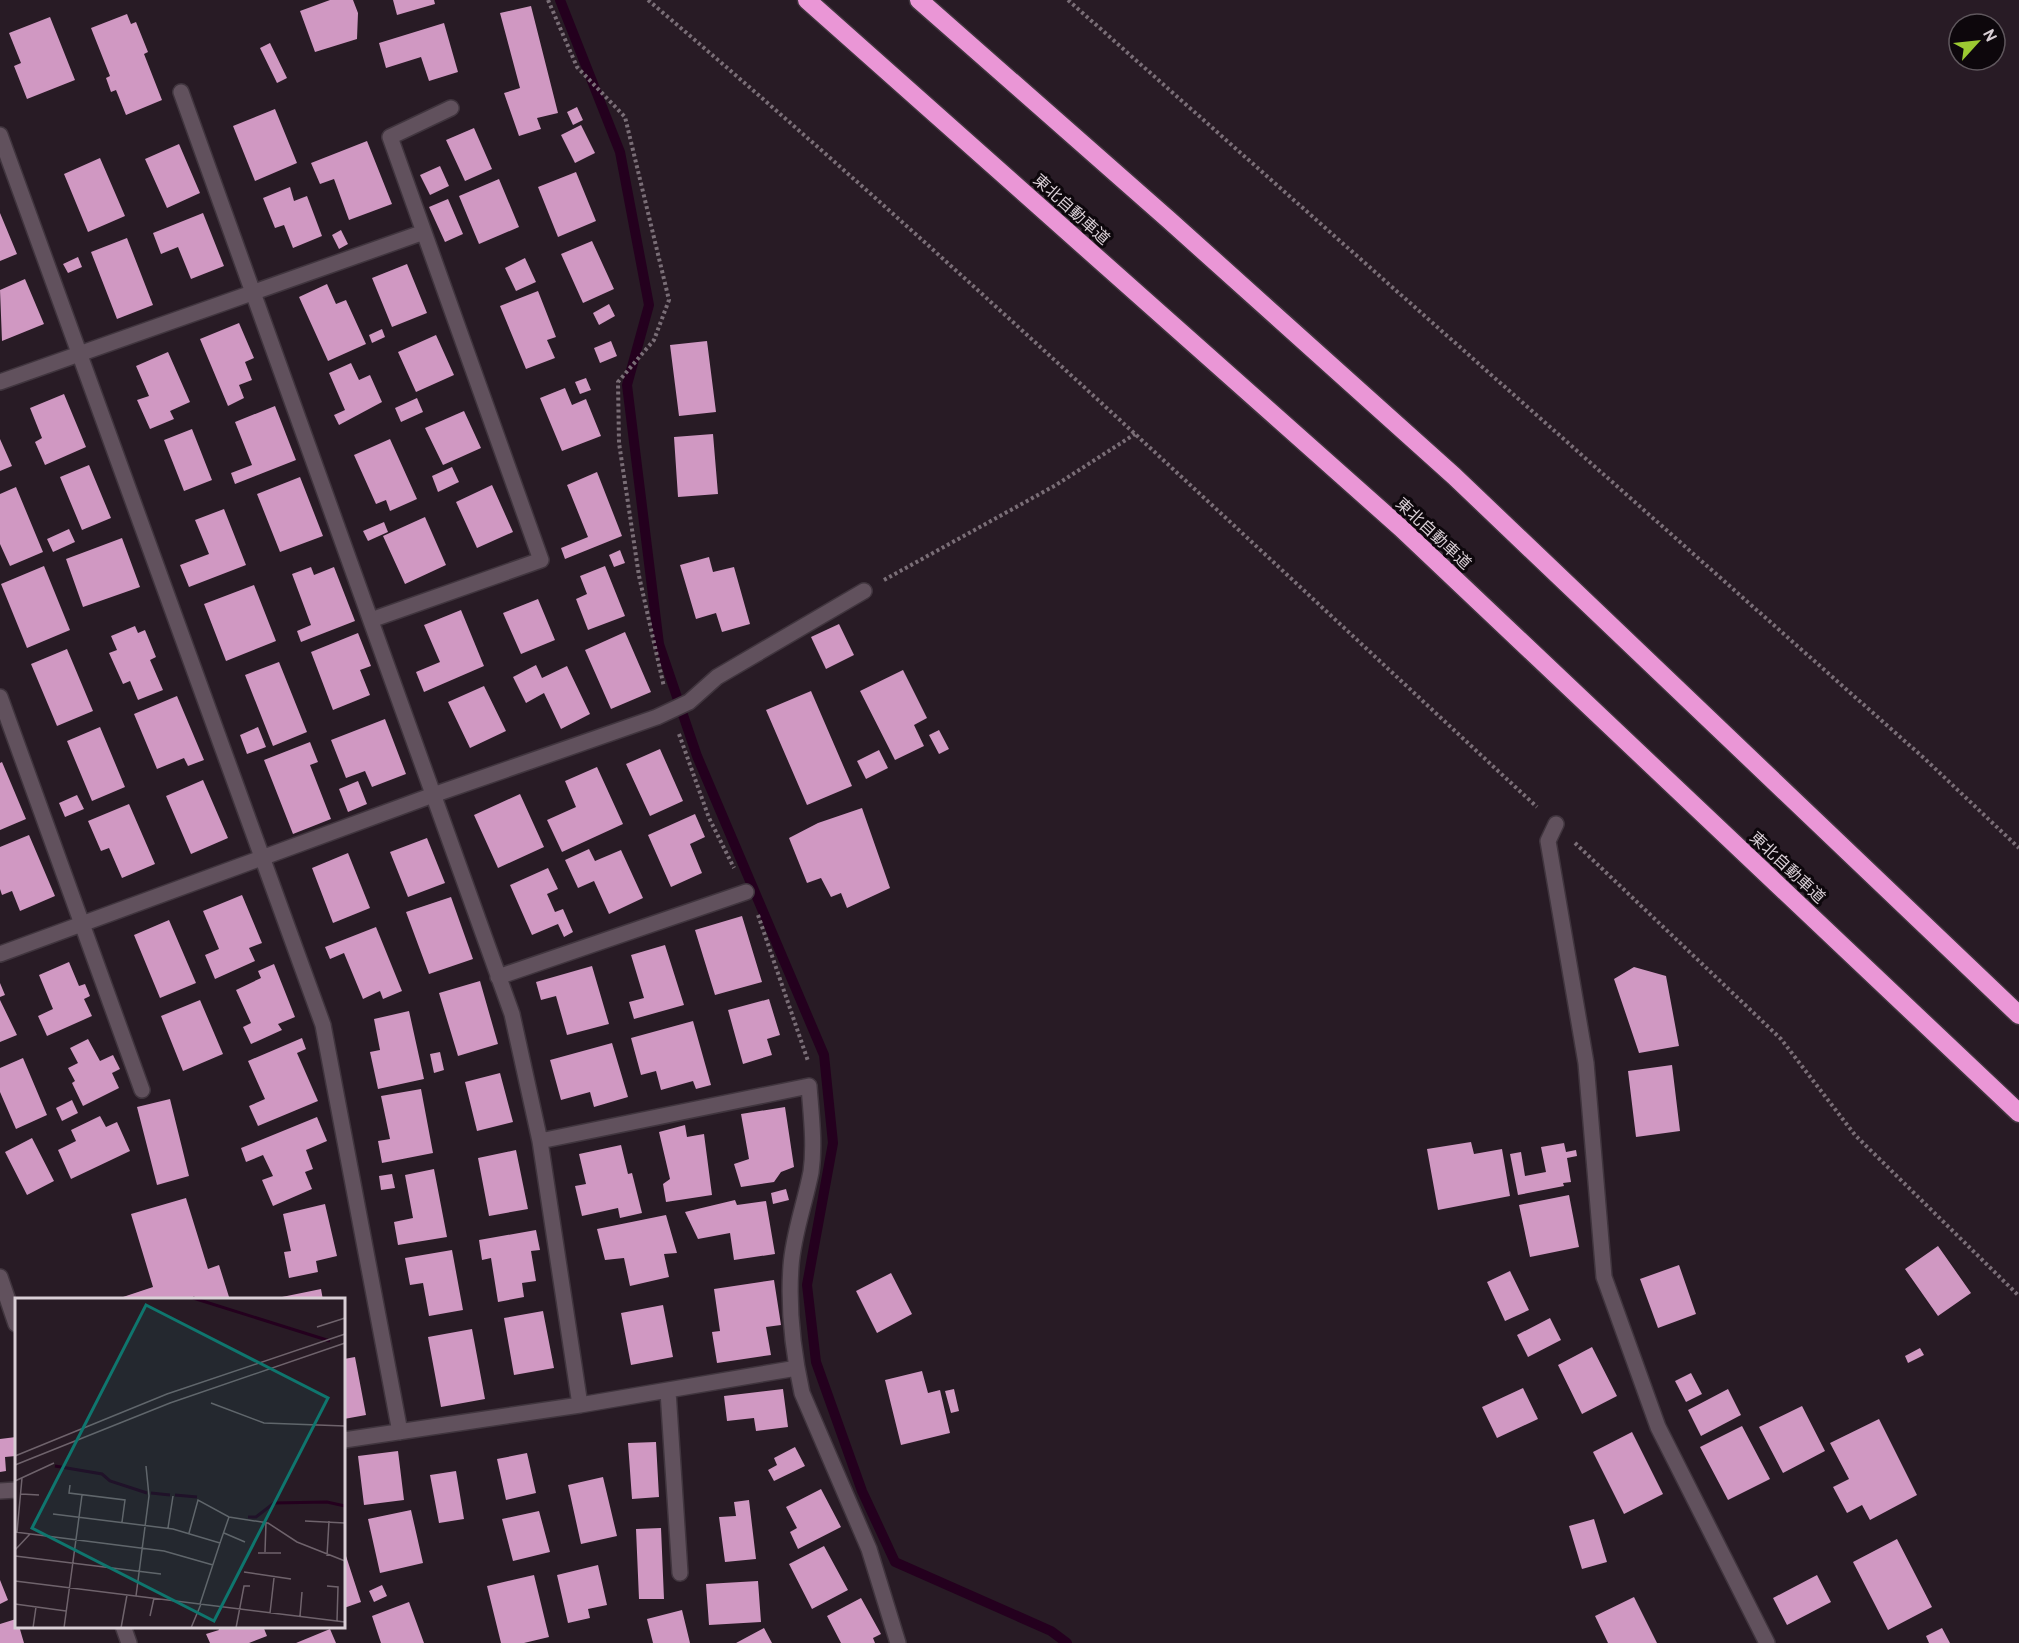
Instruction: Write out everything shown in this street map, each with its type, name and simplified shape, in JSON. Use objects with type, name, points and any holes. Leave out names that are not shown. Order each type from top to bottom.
[{"type":"highway","name":"東北自動車道","points":[[807,0],[1401,528],[2019,1113]]},
{"type":"highway","points":[[919,0],[1178,228],[1454,476],[2019,1015]]},
{"type":"street","points":[[181,92],[512,1014],[540,1141],[580,1405]]},
{"type":"street","points":[[371,620],[541,560],[390,137],[451,108]]},
{"type":"street","points":[[0,135],[323,1025],[400,1432]]},
{"type":"street","points":[[0,382],[424,232]]},
{"type":"street","points":[[0,954],[672,710],[690,702],[717,677],[864,591]]},
{"type":"street","points":[[0,697],[142,1090]]},
{"type":"street","points":[[1556,824],[1548,842],[1586,1063],[1604,1277],[1658,1427],[1767,1643]]},
{"type":"street","points":[[498,977],[746,892]]},
{"type":"street","points":[[540,1141],[809,1086],[813,1131],[811,1170],[791,1264],[791,1315],[797,1368],[802,1393],[869,1549],[898,1643]]},
{"type":"street","points":[[0,1277],[15,1321]]},
{"type":"street","points":[[345,1440],[580,1405],[797,1368]]},
{"type":"street","points":[[668,1391],[680,1573]]},
{"type":"street","points":[[0,1491],[15,1490]]},
{"type":"street","points":[[124,1628],[129,1643]]},
{"type":"path","points":[[548,0],[577,67],[625,117],[669,300],[654,340],[618,382],[619,443],[639,576],[659,672],[710,818],[757,912],[808,1062],[809,1086]]},
{"type":"path","points":[[648,0],[799,128],[1556,824],[1780,1039],[1855,1136],[2019,1296]]},
{"type":"path","points":[[1068,0],[1916,751],[2019,848]]},
{"type":"path","points":[[864,591],[1056,485],[1135,435]]},
{"type":"building","points":[[330,0],[353,0],[358,13],[357,39],[315,52],[300,11]]},
{"type":"building","points":[[393,0],[434,0],[435,4],[397,15]]},
{"type":"building","points":[[531,6],[558,113],[537,118],[541,129],[519,136],[504,93],[520,88],[500,13]]},
{"type":"building","points":[[127,14],[131,24],[136,22],[148,52],[144,54],[162,100],[126,115],[116,90],[111,92],[106,78],[110,76],[91,28]]},
{"type":"building","points":[[50,17],[75,80],[27,99],[14,66],[21,63],[9,33]]},
{"type":"building","points":[[444,23],[458,72],[429,81],[421,57],[386,68],[379,43]]},
{"type":"building","points":[[270,43],[287,78],[277,83],[260,48]]},
{"type":"building","points":[[577,107],[583,120],[573,125],[567,112]]},
{"type":"building","points":[[275,109],[297,163],[255,181],[233,126]]},
{"type":"building","points":[[581,125],[595,153],[575,163],[561,135]]},
{"type":"building","points":[[474,128],[492,169],[465,181],[446,140]]},
{"type":"building","points":[[367,141],[392,204],[349,220],[334,179],[320,184],[311,163]]},
{"type":"building","points":[[179,144],[200,193],[167,208],[145,159]]},
{"type":"building","points":[[100,158],[125,216],[88,232],[64,174]]},
{"type":"building","points":[[440,166],[449,186],[430,195],[420,175]]},
{"type":"building","points":[[576,172],[596,221],[558,237],[538,187]]},
{"type":"building","points":[[499,179],[519,227],[479,244],[459,196]]},
{"type":"building","points":[[290,187],[294,201],[307,196],[322,236],[293,248],[284,225],[275,228],[263,198]]},
{"type":"building","points":[[448,199],[463,234],[445,242],[429,207]]},
{"type":"building","points":[[0,213],[17,254],[0,261]]},
{"type":"building","points":[[203,213],[224,266],[191,279],[178,247],[161,254],[153,233]]},
{"type":"building","points":[[341,230],[348,244],[339,249],[332,235]]},
{"type":"building","points":[[127,238],[153,305],[117,319],[91,252]]},
{"type":"building","points":[[592,241],[614,289],[583,303],[561,254]]},
{"type":"building","points":[[78,257],[82,267],[68,273],[63,264]]},
{"type":"building","points":[[525,258],[536,282],[516,291],[505,268]]},
{"type":"building","points":[[407,264],[427,313],[392,327],[372,278]]},
{"type":"building","points":[[25,279],[44,324],[2,341],[0,290]]},
{"type":"building","points":[[327,284],[336,304],[346,300],[366,344],[328,361],[299,297]]},
{"type":"building","points":[[538,291],[556,337],[547,340],[555,358],[526,369],[500,306]]},
{"type":"building","points":[[609,304],[615,316],[599,325],[593,313]]},
{"type":"building","points":[[239,323],[254,358],[245,362],[252,380],[239,385],[244,398],[228,406],[200,339]]},
{"type":"building","points":[[382,329],[385,337],[372,343],[369,335]]},
{"type":"building","points":[[436,335],[454,375],[416,392],[398,352]]},
{"type":"building","points":[[611,341],[617,356],[600,363],[594,348]]},
{"type":"building","points":[[707,341],[716,412],[679,416],[670,345]]},
{"type":"building","points":[[168,352],[190,402],[170,411],[174,419],[150,429],[137,400],[149,396],[136,366]]},
{"type":"building","points":[[351,363],[359,380],[370,375],[382,402],[339,425],[334,415],[345,410],[329,373]]},
{"type":"building","points":[[586,378],[591,390],[580,394],[575,382]]},
{"type":"building","points":[[565,388],[572,405],[586,399],[601,436],[562,451],[540,398]]},
{"type":"building","points":[[64,394],[86,447],[45,465],[35,442],[42,438],[30,408]]},
{"type":"building","points":[[417,398],[423,412],[401,422],[395,408]]},
{"type":"building","points":[[275,406],[296,460],[235,484],[231,473],[252,465],[235,422]]},
{"type":"building","points":[[464,411],[481,448],[443,465],[425,428]]},
{"type":"building","points":[[192,429],[212,480],[184,491],[164,440]]},
{"type":"building","points":[[713,434],[718,494],[678,497],[674,437]]},
{"type":"building","points":[[0,439],[12,466],[0,471]]},
{"type":"building","points":[[390,439],[417,499],[390,511],[386,500],[376,504],[354,455]]},
{"type":"building","points":[[89,465],[111,518],[82,530],[60,477]]},
{"type":"building","points":[[452,467],[459,482],[438,492],[432,476]]},
{"type":"building","points":[[597,472],[622,536],[565,559],[561,548],[588,537],[567,485]]},
{"type":"building","points":[[300,477],[323,536],[280,552],[257,494]]},
{"type":"building","points":[[492,485],[513,532],[477,548],[456,502]]},
{"type":"building","points":[[16,487],[43,552],[10,566],[0,544],[0,494]]},
{"type":"building","points":[[224,509],[246,565],[189,587],[180,565],[209,554],[195,520]]},
{"type":"building","points":[[425,517],[446,565],[405,584],[383,536]]},
{"type":"building","points":[[384,522],[388,532],[368,541],[363,531]]},
{"type":"building","points":[[69,529],[75,542],[53,552],[47,539]]},
{"type":"building","points":[[122,538],[140,587],[83,607],[66,559]]},
{"type":"building","points":[[620,550],[625,563],[614,567],[609,555]]},
{"type":"building","points":[[709,557],[713,572],[734,567],[750,624],[722,632],[716,613],[696,619],[680,565]]},
{"type":"building","points":[[44,566],[70,630],[27,648],[1,584]]},
{"type":"building","points":[[605,566],[625,616],[588,630],[576,599],[587,594],[580,576]]},
{"type":"building","points":[[311,567],[314,575],[334,567],[355,621],[301,642],[297,631],[311,625],[292,574]]},
{"type":"building","points":[[254,585],[276,641],[226,661],[204,604]]},
{"type":"building","points":[[538,599],[555,640],[521,654],[503,613]]},
{"type":"building","points":[[461,610],[484,666],[424,692],[416,672],[440,662],[424,625]]},
{"type":"building","points":[[839,624],[854,655],[826,669],[811,637]]},
{"type":"building","points":[[135,626],[138,633],[145,630],[156,657],[150,660],[163,690],[138,700],[130,681],[123,684],[109,653],[117,650],[111,636]]},
{"type":"building","points":[[625,632],[651,692],[611,709],[585,650]]},
{"type":"building","points":[[358,633],[371,666],[360,670],[370,695],[333,710],[311,652]]},
{"type":"building","points":[[67,649],[93,711],[57,726],[31,664]]},
{"type":"building","points":[[279,662],[307,732],[273,746],[245,675]]},
{"type":"building","points":[[536,665],[542,678],[567,666],[590,714],[561,729],[544,693],[526,703],[513,677]]},
{"type":"building","points":[[903,670],[927,718],[914,725],[924,746],[895,760],[860,691]]},
{"type":"building","points":[[484,686],[506,731],[470,748],[448,702]]},
{"type":"building","points":[[811,691],[852,786],[807,805],[766,710]]},
{"type":"building","points":[[177,696],[204,760],[188,766],[184,758],[157,769],[134,714]]},
{"type":"building","points":[[385,719],[406,774],[372,787],[365,771],[346,778],[331,740]]},
{"type":"building","points":[[100,727],[125,787],[92,801],[67,741]]},
{"type":"building","points":[[258,727],[266,747],[247,754],[240,735]]},
{"type":"building","points":[[939,730],[949,749],[939,754],[929,735]]},
{"type":"building","points":[[310,742],[318,762],[310,765],[331,819],[293,834],[264,760]]},
{"type":"building","points":[[660,749],[683,801],[650,816],[626,764]]},
{"type":"building","points":[[879,750],[888,768],[866,779],[857,761]]},
{"type":"building","points":[[2,762],[26,819],[0,830],[0,763]]},
{"type":"building","points":[[597,767],[623,824],[562,852],[547,820],[576,807],[565,781]]},
{"type":"building","points":[[203,780],[228,838],[191,854],[166,796]]},
{"type":"building","points":[[358,781],[367,804],[348,812],[339,789]]},
{"type":"building","points":[[520,794],[544,847],[498,868],[474,815]]},
{"type":"building","points":[[77,795],[84,809],[65,817],[59,803]]},
{"type":"building","points":[[129,804],[155,864],[122,878],[109,848],[101,851],[88,821]]},
{"type":"building","points":[[862,808],[890,888],[847,908],[841,893],[831,897],[821,878],[807,883],[789,838],[818,823]]},
{"type":"building","points":[[695,814],[705,837],[690,844],[702,873],[671,887],[648,835]]},
{"type":"building","points":[[29,835],[55,896],[20,911],[12,891],[2,895],[0,889],[0,847]]},
{"type":"building","points":[[427,838],[445,883],[408,897],[390,852]]},
{"type":"building","points":[[589,849],[595,861],[621,850],[643,898],[609,914],[594,881],[578,888],[565,860]]},
{"type":"building","points":[[348,853],[370,908],[333,923],[312,868]]},
{"type":"building","points":[[548,868],[558,889],[547,894],[555,912],[563,909],[573,932],[564,937],[558,924],[532,935],[510,885]]},
{"type":"building","points":[[242,895],[262,943],[249,948],[255,961],[215,979],[205,955],[219,949],[203,911]]},
{"type":"building","points":[[451,897],[473,959],[429,974],[406,912]]},
{"type":"building","points":[[742,916],[762,982],[715,995],[695,930]]},
{"type":"building","points":[[169,920],[196,983],[160,998],[134,935]]},
{"type":"building","points":[[376,927],[402,991],[383,999],[380,991],[363,999],[344,953],[330,959],[325,947]]},
{"type":"building","points":[[665,945],[684,1005],[634,1019],[629,1002],[644,998],[631,955]]},
{"type":"building","points":[[69,962],[79,986],[85,984],[90,996],[84,999],[92,1016],[47,1036],[38,1016],[53,1009],[39,975]]},
{"type":"building","points":[[274,964],[295,1017],[278,1024],[282,1030],[251,1044],[243,1027],[251,1023],[236,990],[261,978],[258,971]]},
{"type":"building","points":[[592,966],[609,1024],[567,1035],[556,996],[541,1000],[536,982]]},
{"type":"building","points":[[1634,967],[1666,976],[1679,1046],[1639,1053],[1614,979]]},
{"type":"building","points":[[480,981],[498,1044],[458,1056],[439,993]]},
{"type":"building","points":[[0,983],[5,995],[0,997]]},
{"type":"building","points":[[769,999],[780,1035],[767,1039],[772,1055],[743,1064],[728,1010]]},
{"type":"building","points":[[0,1000],[17,1035],[0,1042]]},
{"type":"building","points":[[200,1000],[223,1054],[183,1071],[161,1016]]},
{"type":"building","points":[[409,1011],[424,1079],[378,1089],[370,1052],[380,1050],[374,1019]]},
{"type":"building","points":[[693,1021],[711,1085],[696,1089],[693,1081],[661,1090],[656,1071],[641,1075],[631,1038]]},
{"type":"building","points":[[302,1038],[306,1049],[297,1053],[318,1101],[258,1126],[249,1106],[265,1099],[248,1061]]},
{"type":"building","points":[[88,1039],[100,1061],[113,1055],[120,1069],[112,1073],[119,1088],[83,1106],[68,1068],[78,1063],[70,1048]]},
{"type":"building","points":[[612,1043],[628,1097],[594,1107],[590,1092],[561,1100],[550,1060]]},
{"type":"building","points":[[440,1052],[444,1070],[434,1073],[430,1054]]},
{"type":"building","points":[[23,1058],[47,1115],[16,1129],[0,1092],[0,1068]]},
{"type":"building","points":[[1672,1065],[1680,1131],[1636,1137],[1628,1071]]},
{"type":"building","points":[[500,1073],[513,1122],[477,1131],[465,1082]]},
{"type":"building","points":[[421,1089],[433,1153],[382,1163],[378,1141],[390,1139],[381,1096]]},
{"type":"building","points":[[170,1099],[189,1176],[157,1185],[137,1107]]},
{"type":"building","points":[[72,1100],[78,1113],[62,1121],[56,1108]]},
{"type":"building","points":[[785,1107],[794,1167],[781,1172],[774,1182],[741,1187],[734,1164],[749,1159],[741,1114]]},
{"type":"building","points":[[100,1116],[106,1127],[117,1122],[130,1151],[71,1179],[58,1150],[76,1141],[71,1130]]},
{"type":"building","points":[[317,1117],[327,1141],[306,1150],[313,1169],[305,1172],[312,1189],[273,1206],[262,1180],[273,1176],[263,1155],[246,1162],[241,1148]]},
{"type":"building","points":[[685,1125],[687,1137],[704,1134],[712,1195],[666,1202],[663,1184],[670,1179],[659,1132]]},
{"type":"building","points":[[32,1138],[54,1181],[27,1195],[5,1152]]},
{"type":"building","points":[[1471,1142],[1474,1154],[1502,1149],[1510,1196],[1438,1210],[1427,1149]]},
{"type":"building","points":[[1564,1143],[1566,1152],[1576,1150],[1577,1156],[1567,1158],[1571,1182],[1563,1183],[1564,1186],[1518,1195],[1510,1154],[1521,1152],[1525,1176],[1546,1172],[1541,1147]]},
{"type":"building","points":[[621,1145],[628,1174],[632,1173],[642,1213],[620,1218],[618,1208],[582,1216],[575,1186],[586,1184],[579,1154]]},
{"type":"building","points":[[516,1150],[528,1209],[489,1216],[478,1158]]},
{"type":"building","points":[[434,1169],[447,1237],[398,1245],[394,1222],[413,1218],[405,1175]]},
{"type":"building","points":[[392,1174],[395,1188],[381,1190],[379,1176]]},
{"type":"building","points":[[786,1189],[789,1200],[773,1204],[771,1193]]},
{"type":"building","points":[[1569,1195],[1579,1247],[1530,1257],[1519,1205]]},
{"type":"building","points":[[186,1198],[208,1269],[219,1265],[229,1298],[123,1298],[153,1287],[131,1214]]},
{"type":"building","points":[[735,1200],[737,1205],[766,1201],[775,1254],[734,1260],[730,1233],[698,1239],[685,1212]]},
{"type":"building","points":[[325,1204],[337,1256],[316,1261],[318,1272],[289,1278],[284,1252],[291,1251],[283,1214]]},
{"type":"building","points":[[666,1215],[677,1253],[664,1254],[669,1277],[630,1286],[624,1258],[605,1260],[597,1229]]},
{"type":"building","points":[[536,1230],[540,1250],[531,1251],[536,1281],[522,1283],[524,1297],[498,1302],[491,1258],[482,1260],[479,1240]]},
{"type":"building","points":[[1938,1246],[1971,1293],[1938,1316],[1905,1269]]},
{"type":"building","points":[[452,1250],[463,1310],[429,1316],[423,1283],[410,1285],[405,1258]]},
{"type":"building","points":[[1679,1265],[1696,1314],[1658,1328],[1640,1279]]},
{"type":"building","points":[[1510,1271],[1529,1310],[1505,1321],[1487,1282]]},
{"type":"building","points":[[891,1273],[912,1314],[877,1333],[856,1291]]},
{"type":"building","points":[[774,1280],[781,1325],[766,1327],[771,1355],[717,1363],[712,1332],[720,1331],[714,1289]]},
{"type":"building","points":[[321,1289],[323,1298],[282,1298]]},
{"type":"building","points":[[663,1305],[673,1357],[631,1365],[621,1313]]},
{"type":"building","points":[[543,1311],[554,1368],[514,1375],[504,1318]]},
{"type":"building","points":[[1550,1318],[1561,1340],[1528,1357],[1517,1335]]},
{"type":"building","points":[[472,1329],[485,1399],[441,1407],[428,1337]]},
{"type":"building","points":[[1592,1347],[1617,1396],[1582,1414],[1558,1365]]},
{"type":"building","points":[[1920,1348],[1924,1355],[1908,1363],[1905,1356]]},
{"type":"building","points":[[355,1357],[366,1415],[345,1419],[345,1359]]},
{"type":"building","points":[[922,1371],[928,1393],[940,1390],[950,1433],[901,1445],[885,1380]]},
{"type":"building","points":[[1691,1373],[1702,1394],[1686,1402],[1675,1381]]},
{"type":"building","points":[[1523,1388],[1538,1419],[1497,1438],[1482,1407]]},
{"type":"building","points":[[783,1389],[788,1427],[756,1431],[754,1418],[727,1421],[724,1396]]},
{"type":"building","points":[[954,1389],[959,1411],[951,1413],[945,1391]]},
{"type":"building","points":[[1728,1389],[1741,1415],[1701,1436],[1688,1410]]},
{"type":"building","points":[[1802,1406],[1825,1451],[1783,1473],[1759,1427]]},
{"type":"building","points":[[1879,1419],[1917,1495],[1870,1520],[1862,1505],[1847,1513],[1833,1487],[1849,1479],[1830,1443]]},
{"type":"building","points":[[1742,1426],[1770,1479],[1728,1500],[1700,1447]]},
{"type":"building","points":[[1632,1432],[1663,1494],[1624,1514],[1593,1452]]},
{"type":"building","points":[[15,1437],[15,1456],[5,1457],[6,1471],[0,1472],[0,1439]]},
{"type":"building","points":[[656,1442],[659,1497],[632,1499],[628,1443]]},
{"type":"building","points":[[795,1447],[805,1466],[774,1481],[768,1470],[777,1465],[774,1458]]},
{"type":"building","points":[[398,1451],[404,1500],[364,1505],[358,1456]]},
{"type":"building","points":[[527,1453],[536,1493],[506,1500],[497,1459]]},
{"type":"building","points":[[456,1471],[464,1519],[439,1523],[430,1475]]},
{"type":"building","points":[[603,1477],[617,1536],[581,1544],[568,1485]]},
{"type":"building","points":[[821,1489],[841,1527],[798,1549],[790,1532],[797,1528],[786,1507]]},
{"type":"building","points":[[749,1500],[756,1559],[725,1562],[719,1517],[736,1516],[734,1502]]},
{"type":"building","points":[[411,1510],[423,1563],[380,1573],[368,1519]]},
{"type":"building","points":[[539,1511],[550,1552],[513,1561],[502,1519]]},
{"type":"building","points":[[1594,1519],[1607,1562],[1582,1569],[1569,1526]]},
{"type":"building","points":[[661,1528],[664,1599],[639,1599],[636,1529]]},
{"type":"building","points":[[1897,1539],[1932,1607],[1888,1630],[1853,1562]]},
{"type":"building","points":[[824,1546],[848,1590],[812,1609],[789,1564]]},
{"type":"building","points":[[345,1556],[346,1556],[361,1602],[345,1608]]},
{"type":"building","points":[[598,1565],[607,1605],[588,1609],[590,1618],[568,1623],[557,1575]]},
{"type":"building","points":[[534,1575],[549,1637],[524,1643],[501,1643],[487,1586]]},
{"type":"building","points":[[1817,1575],[1831,1602],[1787,1625],[1773,1598]]},
{"type":"building","points":[[0,1580],[8,1600],[0,1604]]},
{"type":"building","points":[[758,1581],[761,1622],[709,1625],[706,1584]]},
{"type":"building","points":[[382,1585],[387,1596],[374,1602],[369,1591]]},
{"type":"building","points":[[1634,1597],[1657,1643],[1608,1643],[1595,1616]]},
{"type":"building","points":[[861,1598],[881,1634],[873,1638],[875,1643],[841,1643],[827,1616]]},
{"type":"building","points":[[409,1602],[424,1643],[381,1643],[372,1616]]},
{"type":"building","points":[[682,1610],[690,1643],[653,1643],[647,1619]]},
{"type":"building","points":[[15,1619],[15,1628],[20,1628],[24,1643],[0,1643],[0,1624]]},
{"type":"building","points":[[218,1628],[264,1628],[267,1636],[249,1643],[210,1643],[206,1634],[219,1630]]},
{"type":"building","points":[[764,1628],[772,1643],[736,1643]]},
{"type":"building","points":[[1942,1628],[1950,1643],[1929,1643],[1926,1636]]},
{"type":"building","points":[[330,1629],[336,1643],[296,1643]]},
{"type":"waterway","points":[[560,0],[620,152],[649,305],[627,385],[659,644],[697,756],[824,1055],[833,1143],[807,1285],[816,1362],[862,1491],[895,1562],[1051,1631],[1067,1643]]}]
